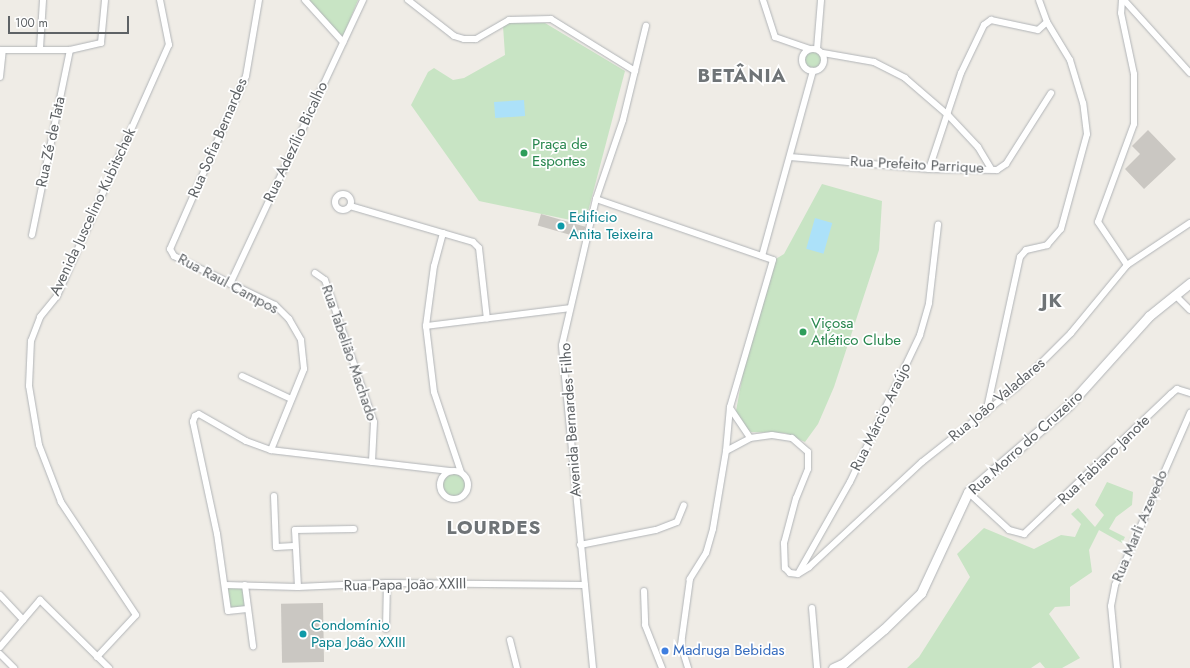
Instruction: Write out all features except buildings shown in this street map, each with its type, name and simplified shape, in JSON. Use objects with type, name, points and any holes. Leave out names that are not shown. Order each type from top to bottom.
[{"type":"street","points":[[40,48],[42,0]]},
{"type":"street","points":[[0,77],[2,50],[40,48],[70,50],[101,43],[105,0]]},
{"type":"street","name":"Avenida Juscelino Kubitschek","points":[[97,657],[136,615],[61,502],[39,445],[29,386],[31,341],[40,317],[57,296],[169,45],[160,0]]},
{"type":"street","name":"Rua Sofia Bernardes","points":[[170,249],[246,76],[258,0]]},
{"type":"street","points":[[305,0],[343,42]]},
{"type":"street","name":"Rua Adezílio Bicalho","points":[[230,284],[363,0]]},
{"type":"street","points":[[408,0],[454,36],[464,40],[476,39],[509,20],[551,19],[635,71]]},
{"type":"street","points":[[763,0],[775,37],[814,49],[823,54],[874,62],[905,78],[948,115],[978,147],[991,169]]},
{"type":"street","points":[[821,0],[814,49],[802,59],[806,69],[813,71],[822,67],[823,54]]},
{"type":"street","points":[[986,413],[1020,257],[1026,250],[1047,245],[1061,229],[1087,134],[1083,103],[1070,60],[1047,22],[1039,0]]},
{"type":"street","points":[[1123,0],[1190,73]]},
{"type":"street","points":[[1123,0],[1121,13],[1134,74],[1134,124],[1098,222],[1127,265]]},
{"type":"street","points":[[929,168],[961,73],[984,25],[991,20],[1038,30],[1047,22]]},
{"type":"street","name":"Avenida Bernardes Filho","points":[[593,668],[562,345],[596,199],[623,120],[646,26]]},
{"type":"street","name":"Rua Zé de Tata","points":[[32,235],[70,50]]},
{"type":"street","points":[[762,256],[813,71]]},
{"type":"street","name":"Rua Prefeito Parrique","points":[[790,157],[929,168],[1002,169],[1051,93]]},
{"type":"street","points":[[596,199],[773,260],[730,407],[726,451],[714,529],[706,553],[690,579],[681,645],[688,668]]},
{"type":"street","points":[[350,206],[473,242],[479,248],[487,319]]},
{"type":"street","name":"Rua João Valadares","points":[[798,574],[809,567],[922,462],[1017,387],[1071,333],[1127,265],[1190,223]]},
{"type":"street","name":"Rua Márcio Araújo","points":[[798,574],[850,482],[920,335],[929,303],[938,225]]},
{"type":"street","points":[[443,233],[434,266],[426,326],[434,392],[460,472],[467,479],[468,489],[462,497],[453,499],[444,495],[440,486],[443,477],[451,471]]},
{"type":"street","name":"Rua Raul Campos","points":[[170,249],[174,256],[275,305],[298,333],[304,350],[304,364],[271,450]]},
{"type":"street","name":"Rua Tabelião Machado","points":[[315,273],[326,280],[374,422],[372,462]]},
{"type":"street","name":"Rua Morro do Cruzeiro","points":[[833,668],[844,663],[884,629],[921,593],[968,492],[1070,405],[1149,316],[1190,283]]},
{"type":"street","points":[[1175,294],[1190,310]]},
{"type":"street","points":[[426,326],[570,308]]},
{"type":"street","points":[[242,376],[291,399]]},
{"type":"street","name":"Rua Fabiano Janote","points":[[968,492],[1016,534],[1032,529],[1171,394],[1177,389],[1190,394]]},
{"type":"street","points":[[730,407],[750,438]]},
{"type":"street","name":"Rua Marli Azevedo","points":[[1117,668],[1112,606],[1115,585],[1190,413]]},
{"type":"street","points":[[247,609],[228,611],[225,585],[193,422],[195,416],[199,414],[246,441],[271,450],[460,472]]},
{"type":"street","points":[[726,451],[750,438],[783,435],[792,438],[808,452],[808,469],[796,498],[784,543],[785,568],[790,573],[798,574]]},
{"type":"street","points":[[274,496],[276,547],[294,546]]},
{"type":"street","points":[[580,545],[656,530],[677,522],[684,505]]},
{"type":"street","points":[[298,587],[294,546],[295,530],[354,529]]},
{"type":"street","points":[[386,629],[387,583]]},
{"type":"street","name":"Rua Papa João XXIII","points":[[225,585],[298,587],[387,583],[585,585]]},
{"type":"street","points":[[245,585],[247,609],[254,646]]},
{"type":"street","points":[[644,591],[645,625],[662,668]]},
{"type":"street","points":[[0,595],[23,620]]},
{"type":"street","points":[[0,647],[40,600],[108,668]]},
{"type":"street","points":[[812,608],[817,668]]},
{"type":"street","points":[[510,640],[517,668]]},
{"type":"street","points":[[0,654],[14,668]]},
{"type":"green space","points":[[309,0],[358,0],[343,37],[332,27]]},
{"type":"green space","name":"Praça de Esportes","points":[[510,22],[545,23],[625,71],[585,223],[479,201],[411,105],[428,72],[434,68],[453,80],[464,78],[505,55],[503,26]]},
{"type":"green space","points":[[809,51],[817,51],[822,56],[820,67],[817,69],[809,69],[804,64],[804,56]]},
{"type":"green space","name":"Viçosa Atlético Clube","points":[[822,184],[882,201],[879,250],[834,387],[818,424],[805,442],[785,433],[751,432],[740,424],[736,411],[746,357],[774,260],[784,254]]},
{"type":"green space","points":[[454,474],[462,477],[465,485],[462,493],[454,496],[446,493],[443,485],[446,477]]},
{"type":"green space","points":[[1107,482],[1133,492],[1132,505],[1116,517],[1109,529],[1125,537],[1122,543],[1099,530],[1089,550],[1092,572],[1070,587],[1070,606],[1055,607],[1049,614],[1080,658],[1062,668],[1045,668],[1040,662],[1031,668],[907,668],[919,657],[970,577],[957,554],[984,528],[1034,549],[1061,535],[1075,537],[1081,524],[1071,514],[1078,508],[1095,527],[1104,515],[1095,505]]},
{"type":"green space","points":[[244,587],[245,608],[228,609],[227,588]]},
{"type":"water","points":[[524,100],[525,116],[495,118],[494,102]]},
{"type":"water","points":[[815,218],[832,223],[823,254],[806,249]]},
{"type":"place","name":"Praça de Esportes","points":[[524,153]]},
{"type":"place","name":"Edificio Anita Teixeira","points":[[561,226]]},
{"type":"place","name":"Viçosa Atlético Clube","points":[[803,332]]},
{"type":"place","name":"Condomínio Papa João XXIII","points":[[303,634]]},
{"type":"place","name":"Madruga Bebidas","points":[[665,651]]},
{"type":"district","name":"BETÂNIA","points":[[742,76]]},
{"type":"district","name":"JK","points":[[1052,301]]},
{"type":"district","name":"LOURDES","points":[[494,528]]}]
